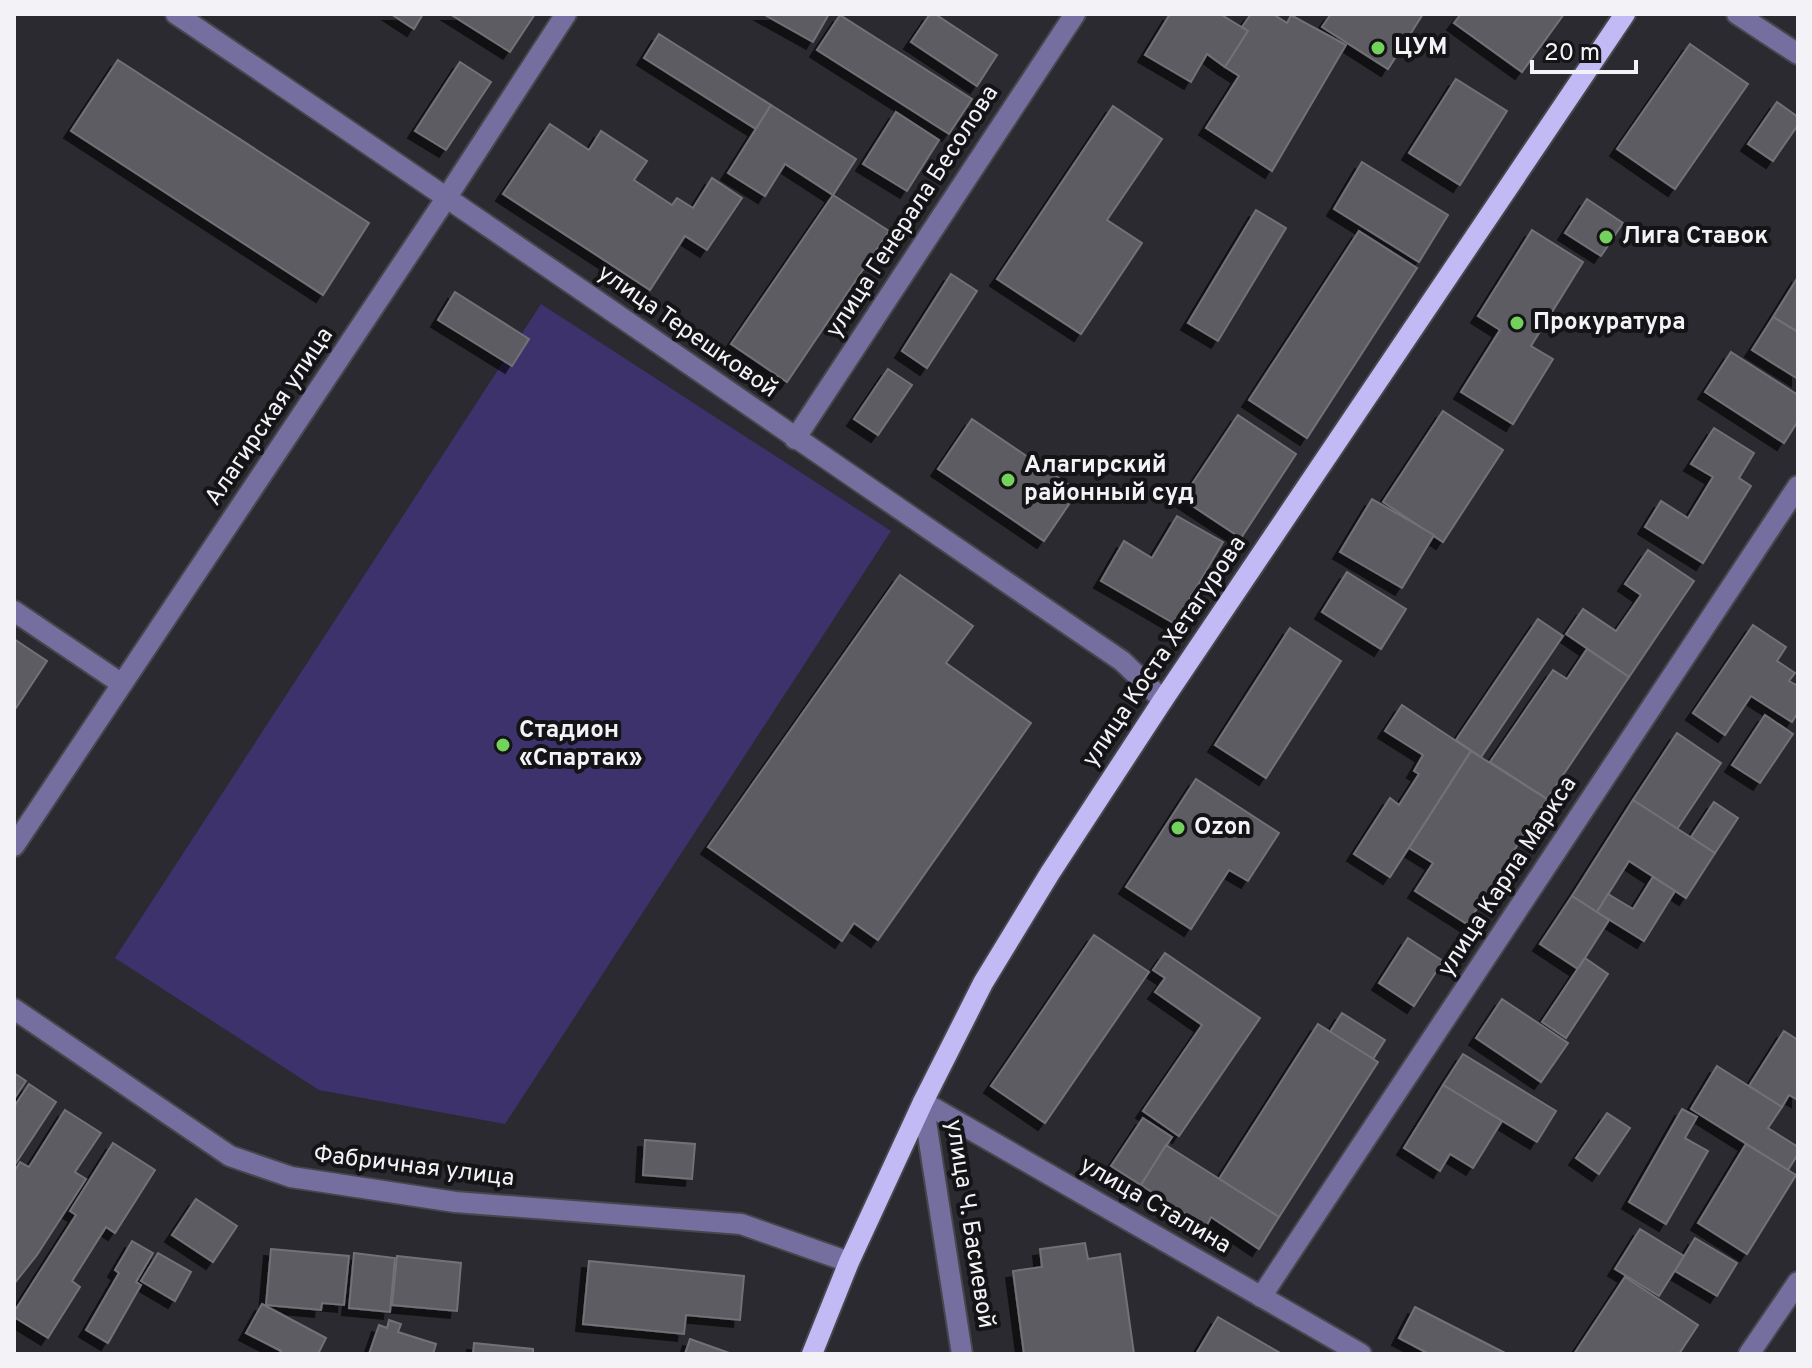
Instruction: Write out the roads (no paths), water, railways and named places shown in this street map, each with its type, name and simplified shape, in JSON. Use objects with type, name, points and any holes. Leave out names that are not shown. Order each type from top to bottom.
[{"type":"main road","name":"улица Коста Хетагурова","points":[[812,1354],[849,1262],[923,1102],[983,983],[1050,873],[1163,700],[1625,14]]},
{"type":"street","name":"улица Терешковой","points":[[176,14],[1122,661],[1163,700]]},
{"type":"street","name":"Алагирская улица","points":[[14,846],[566,14]]},
{"type":"street","name":"улица Генерала Бесолова","points":[[795,439],[1075,14]]},
{"type":"street","points":[[1737,14],[1798,54]]},
{"type":"street","name":"улица Карла Маркса","points":[[1261,1297],[1798,486]]},
{"type":"street","points":[[14,611],[122,684]]},
{"type":"street","name":"Фабричная улица","points":[[14,1009],[230,1156],[291,1177],[455,1202],[741,1224],[849,1262]]},
{"type":"street","name":"улица Сталина","points":[[923,1102],[1361,1354]]},
{"type":"street","name":"улица Ч. Басиевой","points":[[923,1102],[962,1354]]},
{"type":"street","points":[[1749,1354],[1798,1282]]},
{"type":"place","name":"ЦУМ","points":[[1378,48]]},
{"type":"place","name":"Лига Ставок","points":[[1606,237]]},
{"type":"place","name":"Прокуратура","points":[[1517,323]]},
{"type":"place","name":"Алагирский районный суд","points":[[1008,480]]},
{"type":"place","name":"Стадион «Спартак»","points":[[503,745]]},
{"type":"place","name":"Ozon","points":[[1178,828]]}]
